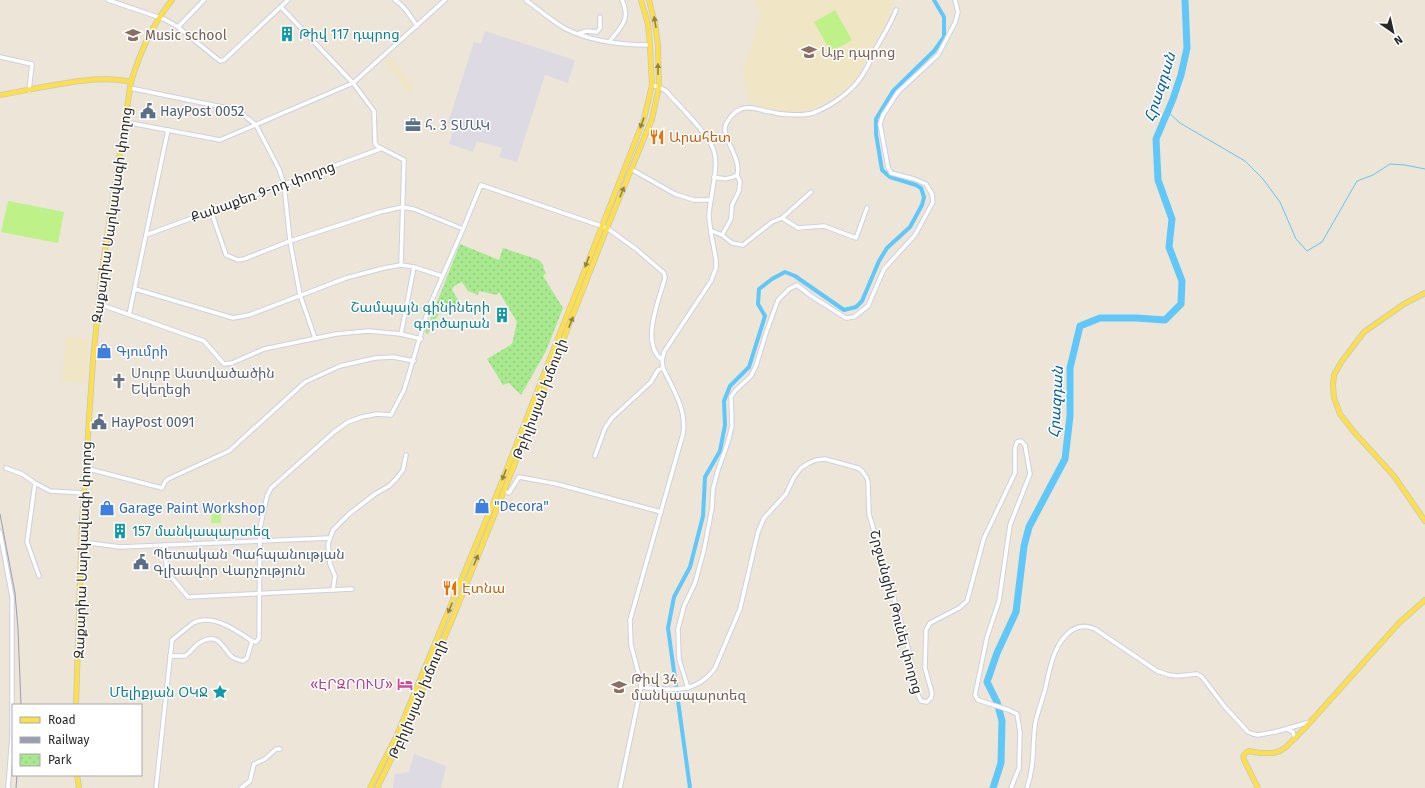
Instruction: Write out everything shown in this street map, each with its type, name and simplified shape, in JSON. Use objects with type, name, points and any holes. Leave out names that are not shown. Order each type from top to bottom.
[{"type":"main road","name":"Զաքարիա Սարկավագի փողոց","points":[[76,704],[85,468],[102,270],[130,88],[138,58],[150,32],[172,0]]},
{"type":"main road","name":"Թբիլիսյան խճուղի","points":[[370,788],[397,735],[438,637],[644,119],[652,85],[648,24],[641,0]]},
{"type":"main road","name":"Թբիլիսյան խճուղի","points":[[377,788],[402,737],[504,491],[607,228],[652,119],[659,86],[658,45],[649,0]]},
{"type":"main road","points":[[0,95],[90,80],[119,80],[132,82]]},
{"type":"main road","points":[[1425,293],[1404,304],[1364,332],[1342,361],[1334,375],[1333,386],[1334,398],[1340,414],[1354,432],[1394,476],[1425,521]]},
{"type":"main road","points":[[1258,788],[1243,758],[1245,753],[1249,751],[1260,753],[1280,751],[1286,747],[1311,722],[1399,622],[1425,600]]},
{"type":"main road","points":[[77,776],[79,788]]},
{"type":"street","points":[[108,0],[159,17],[178,27],[217,59],[222,60],[288,0]]},
{"type":"street","points":[[178,27],[204,0]]},
{"type":"street","points":[[395,0],[404,6],[417,26]]},
{"type":"street","points":[[125,122],[220,140],[353,83],[445,0]]},
{"type":"street","points":[[526,0],[566,28],[579,34],[603,42],[650,45]]},
{"type":"street","points":[[609,42],[626,19],[626,8],[622,0]]},
{"type":"street","points":[[688,688],[679,659],[678,629],[684,606],[695,583],[704,550],[712,508],[713,489],[732,426],[731,397],[735,391],[751,376],[756,366],[778,300],[789,289],[797,285],[811,296],[846,318],[854,317],[868,306],[884,269],[920,227],[933,202],[932,194],[926,184],[892,173],[888,167],[880,124],[883,115],[898,92],[938,55],[952,30],[958,12],[955,0]]},
{"type":"street","points":[[281,7],[353,83],[374,111],[375,143],[380,149],[402,159],[404,162],[401,265]]},
{"type":"street","points":[[722,235],[731,219],[732,206],[740,191],[740,182],[737,175],[739,168],[725,133],[726,124],[734,114],[742,108],[754,108],[772,113],[791,115],[812,113],[836,101],[851,89],[861,78],[867,68],[873,52],[889,26],[896,10]]},
{"type":"street","points":[[579,34],[587,31],[597,32],[600,28],[600,17]]},
{"type":"street","points":[[0,56],[32,64],[29,90]]},
{"type":"street","points":[[620,788],[641,687],[631,645],[630,620],[683,434],[684,424],[683,413],[663,368],[662,360],[664,352],[714,275],[716,260],[709,217],[714,177],[714,150],[702,132],[668,92],[659,86],[652,85]]},
{"type":"street","points":[[130,88],[232,109],[241,113],[256,125],[279,169],[284,184],[290,241],[300,295],[315,338]]},
{"type":"street","points":[[129,315],[168,130]]},
{"type":"street","name":"Քանաքեռ 9-րդ փողոց","points":[[146,235],[380,149]]},
{"type":"street","points":[[632,169],[675,194],[694,200],[711,200]]},
{"type":"street","points":[[714,177],[725,179],[732,178],[737,175]]},
{"type":"street","points":[[156,788],[172,640],[197,621],[218,621],[252,641],[256,642],[259,638],[259,541],[260,528],[267,496],[272,488],[334,432],[348,422],[377,414],[391,415],[404,390],[414,361],[429,307],[481,185],[607,228],[636,249],[664,273],[651,333],[656,356],[662,360]]},
{"type":"street","points":[[712,232],[722,235],[732,243],[743,245],[772,222],[782,218],[811,192]]},
{"type":"street","points":[[211,212],[226,255],[232,258],[244,259],[290,241],[380,212],[402,207],[414,209],[463,230]]},
{"type":"street","points":[[782,218],[798,228],[824,226],[856,238],[868,208]]},
{"type":"street","points":[[135,289],[233,318],[249,315],[346,278],[384,268],[401,265],[414,267],[442,276]]},
{"type":"street","points":[[401,334],[414,267]]},
{"type":"street","points":[[99,304],[204,341],[224,364],[232,363],[264,349],[315,338],[368,331],[401,334],[420,339]]},
{"type":"street","points":[[85,468],[162,488],[168,479],[228,451],[305,382],[340,366],[375,358],[393,357],[414,361]]},
{"type":"street","points":[[595,456],[605,428],[612,418],[651,382],[658,370],[663,368]]},
{"type":"street","name":"Շրջանցիկ Թունել փողոց","points":[[641,687],[683,690],[700,682],[711,673],[715,668],[740,609],[758,532],[764,518],[782,500],[794,476],[801,468],[816,460],[825,459],[858,468],[867,478],[870,514],[907,643],[918,695],[921,701],[924,702],[929,700],[932,694],[924,668],[926,630],[930,623],[959,608],[967,601],[984,538],[1015,473],[1015,448],[1017,442],[1021,441],[1025,445],[1030,474],[1010,525],[999,601],[988,637],[975,695],[978,700],[1017,714],[1020,732],[1019,768],[1011,788]]},
{"type":"street","points":[[333,590],[335,576],[329,560],[328,544],[332,530],[349,514],[375,494],[389,486],[396,479],[403,470],[406,455]]},
{"type":"street","points":[[6,468],[22,474],[50,491],[84,493]]},
{"type":"street","points":[[504,491],[509,493],[519,477],[557,484],[661,512]]},
{"type":"street","points":[[35,483],[28,542],[39,576]]},
{"type":"street","points":[[0,532],[12,596],[12,736],[8,788]]},
{"type":"street","points":[[82,542],[120,547],[330,538]]},
{"type":"street","points":[[164,545],[167,572],[188,597],[352,589]]},
{"type":"street","points":[[1027,788],[1032,770],[1035,725],[1054,654],[1065,635],[1076,628],[1084,626],[1089,626],[1095,629],[1157,671],[1169,675],[1178,676],[1197,674],[1202,677],[1225,707],[1248,732],[1258,735],[1311,722]]},
{"type":"street","points":[[170,656],[185,656],[200,643],[211,638],[224,645],[232,657],[243,661],[247,658],[252,641]]},
{"type":"street","points":[[1286,728],[1293,732],[1295,739]]},
{"type":"street","points":[[241,788],[250,781],[254,764],[280,749]]},
{"type":"shaded area","name":"Այբ դպրոց","points":[[754,0],[894,0],[885,27],[873,44],[859,75],[847,88],[834,98],[810,111],[779,112],[756,105],[747,100],[743,68],[761,14]]},
{"type":"shaded area","points":[[485,31],[575,60],[568,83],[545,75],[517,162],[499,157],[502,148],[477,141],[473,152],[449,144],[455,125],[448,123],[474,42],[481,44]]},
{"type":"shaded area","points":[[389,56],[414,87],[409,92],[384,60]]},
{"type":"shaded area","points":[[66,337],[89,339],[86,383],[62,381]]},
{"type":"shaded area","points":[[414,754],[446,766],[441,788],[393,788],[395,774],[409,772]]},
{"type":"green space","points":[[835,10],[852,40],[831,52],[814,22]]},
{"type":"green space","points":[[8,201],[64,212],[58,243],[1,232]]},
{"type":"green space","points":[[460,244],[499,260],[503,248],[539,260],[544,266],[543,267],[546,273],[543,276],[563,308],[546,351],[521,395],[509,383],[503,385],[487,359],[512,344],[517,322],[499,292],[497,295],[479,291],[478,295],[468,291],[462,282],[454,286],[452,290],[460,303],[450,310],[445,302],[428,334],[425,333]]},
{"type":"green space","points":[[212,504],[221,504],[221,523],[211,523]]},
{"type":"waterway","points":[[690,788],[668,628],[674,597],[690,567],[703,516],[705,477],[720,451],[725,425],[724,401],[730,386],[749,367],[765,316],[758,304],[759,289],[772,279],[785,272],[795,276],[844,310],[856,307],[862,301],[879,261],[887,248],[910,227],[922,205],[924,197],[921,188],[890,177],[882,170],[876,134],[876,119],[893,91],[934,51],[944,37],[944,17],[934,0]]},
{"type":"waterway","name":"Հրազդան","points":[[993,788],[1001,763],[1002,721],[997,702],[987,682],[997,653],[1016,612],[1024,546],[1029,527],[1065,459],[1070,416],[1070,368],[1080,326],[1100,318],[1165,320],[1181,304],[1182,281],[1169,247],[1172,219],[1158,180],[1156,139],[1173,99],[1181,75],[1187,48],[1185,0]]},
{"type":"waterway","points":[[1168,112],[1180,123],[1245,161],[1263,179],[1280,202],[1296,239],[1307,251],[1322,242],[1357,181],[1373,175],[1390,164],[1425,169]]},
{"type":"railway","points":[[0,514],[15,593],[21,704]]},
{"type":"railway","points":[[16,788],[17,776]]},
{"type":"place","name":"Թիվ 117 դպրոց","points":[[287,34]]},
{"type":"place","name":"Music school","points":[[133,35]]},
{"type":"place","name":"Այբ դպրոց","points":[[809,52]]},
{"type":"place","name":"HayPost 0052","points":[[148,111]]},
{"type":"place","name":"հ. 3 ՏՄԱԿ","points":[[413,125]]},
{"type":"place","name":"Արահետ","points":[[657,137]]},
{"type":"place","name":"Շամպայն գինիների գործարան","points":[[502,315]]},
{"type":"place","name":"Գյումրի","points":[[104,351]]},
{"type":"place","name":"Սուրբ Աստվածածին Եկեղեցի","points":[[119,381]]},
{"type":"place","name":"HayPost 0091","points":[[99,422]]},
{"type":"place","name":"\"Decora\"","points":[[482,506]]},
{"type":"place","name":"Garage Paint Workshop","points":[[107,508]]},
{"type":"place","name":"157 մանկապարտեզ","points":[[120,531]]},
{"type":"place","name":"Պետական Պահպանության Գլխավոր Վարչություն","points":[[141,562]]},
{"type":"place","name":"Էտնա","points":[[450,588]]},
{"type":"place","name":"«ԷՐԶՐՈՒՄ»","points":[[405,684]]},
{"type":"place","name":"Թիվ 34 մանկապարտեզ","points":[[619,687]]},
{"type":"place","name":"Մելիքյան ՕԿՋ","points":[[220,692]]}]
